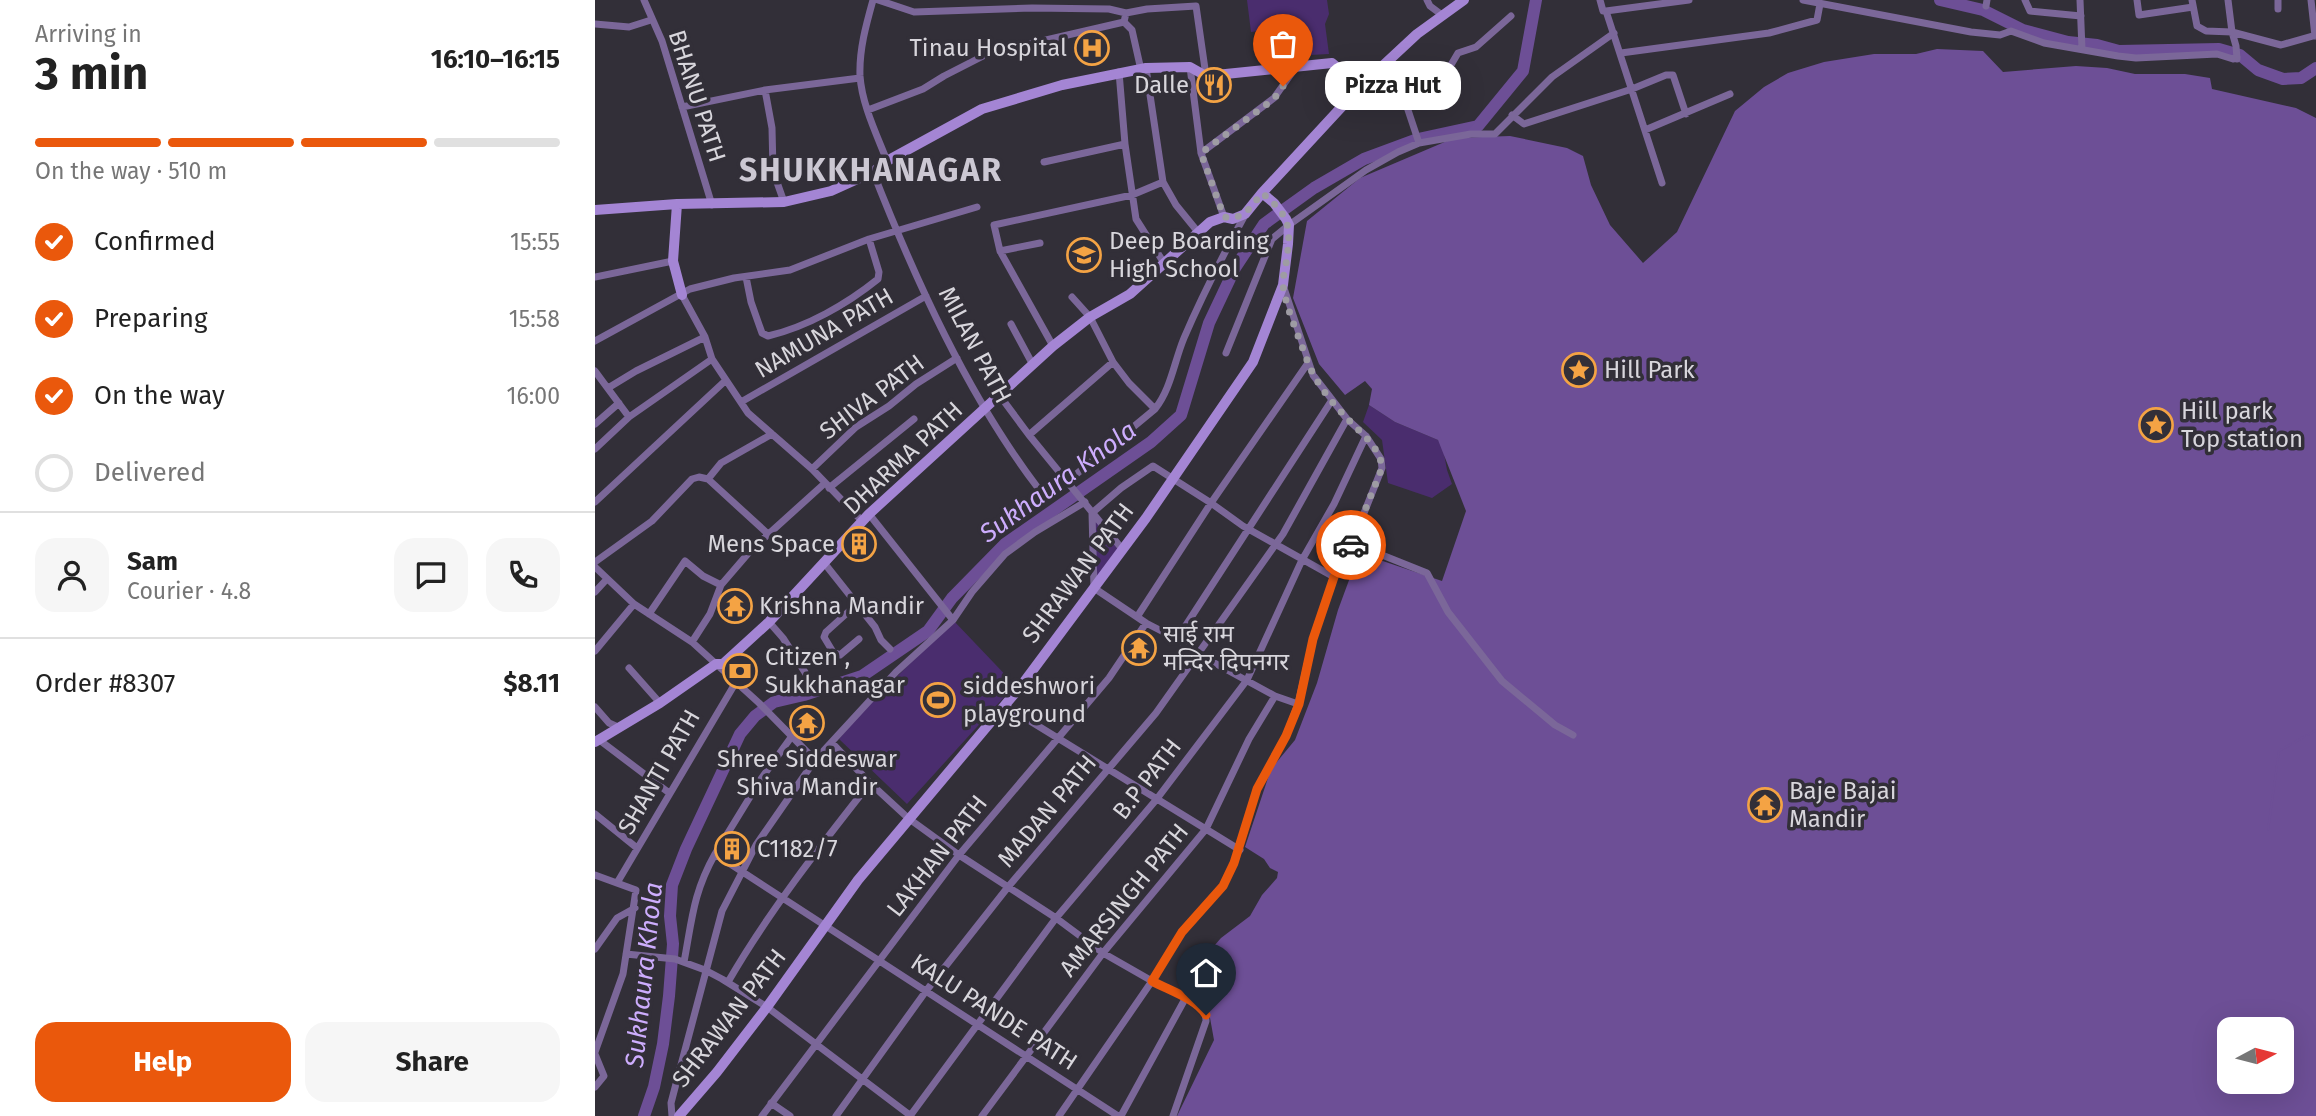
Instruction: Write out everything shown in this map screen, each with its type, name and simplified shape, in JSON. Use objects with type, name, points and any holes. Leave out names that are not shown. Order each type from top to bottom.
[{"type":"street","name":"BHANU PATH","points":[[644,0],[662,41],[712,205]]},
{"type":"street","points":[[887,161],[868,110],[860,78],[862,43],[875,0],[914,12],[1032,8],[1109,9],[1126,13],[1196,6],[1206,76]]},
{"type":"street","points":[[1427,0],[1443,15]]},
{"type":"street","points":[[1012,522],[1029,510],[1039,492],[1068,481],[1164,398],[1182,342],[1206,288],[1245,214],[1360,87],[1417,34],[1464,0]]},
{"type":"street","points":[[1600,0],[1603,11],[1689,0]]},
{"type":"street","points":[[1803,0],[1971,32],[2000,35],[2011,32],[2044,43],[2136,58],[2217,54],[2237,60],[2228,0]]},
{"type":"street","points":[[2025,0],[2030,11],[2081,16]]},
{"type":"street","points":[[2080,0],[2082,49]]},
{"type":"street","points":[[2137,0],[2139,15],[2193,4],[2197,26],[2206,31],[2232,32],[2281,45],[2315,36],[2311,0]]},
{"type":"street","points":[[2278,0],[2278,9]]},
{"type":"street","points":[[1621,53],[1769,33],[1817,20],[1821,4]]},
{"type":"street","points":[[1606,10],[1662,183]]},
{"type":"street","points":[[1124,22],[1126,13]]},
{"type":"street","points":[[1419,143],[1406,104],[1448,70],[1458,53],[1476,47],[1511,16]]},
{"type":"street","points":[[595,24],[629,27],[652,20]]},
{"type":"street","points":[[1124,22],[1132,30],[1144,69],[1163,182],[1176,205],[1198,232]]},
{"type":"street","points":[[868,110],[923,89],[989,53],[1124,22]]},
{"type":"street","points":[[1226,353],[1272,239],[1287,222],[1366,170],[1419,143],[1471,134],[1495,134],[1512,114],[1552,77],[1614,33]]},
{"type":"street","points":[[595,210],[677,204],[784,202],[831,191],[873,172],[887,161],[982,109],[1062,85],[1119,72],[1190,67],[1206,76],[1332,64],[1360,87]]},
{"type":"street","points":[[1190,67],[1201,153],[1224,217]]},
{"type":"street","points":[[1201,153],[1274,99],[1296,67]]},
{"type":"street","points":[[1119,72],[1125,144],[1136,219],[1164,263]]},
{"type":"street","points":[[1512,114],[1524,124],[1632,89],[1666,75],[1673,75],[1686,114]]},
{"type":"street","points":[[682,107],[765,90],[860,78]]},
{"type":"street","points":[[765,90],[772,128],[773,172],[784,202]]},
{"type":"street","points":[[1644,130],[1730,94]]},
{"type":"street","points":[[1044,162],[1125,144]]},
{"type":"street","name":"MILAN PATH","points":[[873,172],[896,232],[957,358],[1039,492]]},
{"type":"street","points":[[1053,346],[1000,251],[994,225],[1132,195],[1163,182]]},
{"type":"street","points":[[1262,193],[1274,203],[1287,222]]},
{"type":"street","points":[[677,204],[673,261],[682,295],[725,382],[748,413],[866,518],[951,617]]},
{"type":"street","points":[[595,341],[690,289],[790,270],[869,239],[977,207]]},
{"type":"street","name":"DHARMA PATH","points":[[596,740],[660,703],[716,664],[723,664],[769,622],[866,518],[1053,346],[1090,317],[1130,294],[1210,222],[1224,217],[1233,219],[1245,214]]},
{"type":"street","name":"SHRAWAN PATH","points":[[679,1116],[717,1072],[858,880],[1004,705],[1123,550],[1252,362],[1283,285],[1287,222]]},
{"type":"street","points":[[746,277],[762,332],[768,336],[796,328],[877,279],[879,272],[869,239]]},
{"type":"street","points":[[1000,251],[1040,243]]},
{"type":"street","points":[[595,277],[673,261]]},
{"type":"street","points":[[1059,1116],[1152,981],[1182,932],[1223,886],[1240,850],[1257,789],[1286,736],[1299,704],[1313,639],[1334,577],[1352,543],[1382,468],[1381,459],[1366,436],[1347,419],[1313,375],[1283,285]]},
{"type":"street","name":"NAMUNA PATH","points":[[741,402],[926,296]]},
{"type":"street","points":[[1072,297],[1090,317],[1113,362],[1154,409]]},
{"type":"street","points":[[1011,324],[1033,365]]},
{"type":"street","points":[[608,388],[636,371],[705,338]]},
{"type":"street","name":"SHIVA PATH","points":[[812,469],[856,427],[957,358]]},
{"type":"street","points":[[595,449],[629,417],[712,359]]},
{"type":"street","points":[[1029,435],[1113,362]]},
{"type":"street","points":[[1137,617],[1210,503],[1308,363]]},
{"type":"street","points":[[595,371],[629,417]]},
{"type":"street","points":[[595,502],[725,382]]},
{"type":"street","points":[[1000,396],[1123,550]]},
{"type":"street","points":[[1177,639],[1332,400]]},
{"type":"street","points":[[595,424],[619,403]]},
{"type":"street","points":[[692,642],[710,614],[721,585],[752,549],[827,486],[914,419]]},
{"type":"street","name":"MADAN PATH","points":[[836,1116],[926,991],[1008,887],[1156,713],[1283,534],[1347,419]]},
{"type":"street","points":[[708,479],[721,463],[772,434]]},
{"type":"street","name":"B.P PATH","points":[[910,1116],[1056,918],[1156,800],[1247,680],[1302,560],[1329,514],[1366,436]]},
{"type":"street","points":[[1092,513],[1121,488],[1153,466],[1250,530],[1334,577]]},
{"type":"street","points":[[768,534],[708,479],[699,477],[692,479],[652,521],[595,565],[606,580],[634,604],[692,642],[759,703],[815,760]]},
{"type":"street","points":[[672,1116],[671,1103],[722,911],[756,845],[815,760],[951,617],[1006,554],[1035,531],[1085,502]]},
{"type":"street","points":[[1092,513],[1094,588],[1198,654],[1275,696],[1299,704]]},
{"type":"street","points":[[1352,543],[1427,573],[1448,612],[1502,681],[1555,725],[1573,735]]},
{"type":"street","points":[[649,614],[685,561],[702,576],[721,585]]},
{"type":"street","points":[[825,564],[890,649]]},
{"type":"street","points":[[595,592],[606,580]]},
{"type":"street","points":[[595,651],[634,604]]},
{"type":"street","points":[[857,604],[826,632],[824,637],[833,652],[840,654],[859,639]]},
{"type":"street","points":[[769,622],[783,638],[808,677]]},
{"type":"street","name":"LAKHAN PATH","points":[[762,1116],[959,855],[1109,678],[1146,623]]},
{"type":"street","points":[[629,668],[660,703]]},
{"type":"street","name":"SHANTI PATH","points":[[617,883],[736,682]]},
{"type":"street","name":"AMARSINGH PATH","points":[[982,1116],[1103,953],[1206,829],[1249,739],[1275,696]]},
{"type":"street","points":[[1004,705],[1240,850]]},
{"type":"street","points":[[595,707],[609,723],[618,727]]},
{"type":"street","points":[[680,960],[693,904],[704,873],[761,779],[792,736]]},
{"type":"street","points":[[596,740],[669,792]]},
{"type":"street","points":[[832,743],[908,818],[959,855],[1056,918],[1103,953],[1204,1011],[1206,1021],[1173,1116]]},
{"type":"street","points":[[728,982],[743,955],[825,840],[870,783]]},
{"type":"street","points":[[595,814],[638,848]]},
{"type":"street","name":"KALU PANDE PATH","points":[[715,855],[1120,1116]]},
{"type":"street","points":[[595,875],[636,890],[623,974],[595,1053],[604,1076],[595,1087]]},
{"type":"street","points":[[595,949],[617,918],[635,908]]},
{"type":"street","points":[[626,954],[680,960],[728,982],[767,1006],[910,1116]]},
{"type":"street","points":[[1120,1116],[1185,999]]},
{"type":"street","points":[[771,1103],[790,1116]]},
{"type":"shaded area","points":[[1247,0],[1327,0],[1329,14],[1325,24],[1329,54],[1310,55],[1306,25],[1251,32]]},
{"type":"shaded area","points":[[1937,49],[1983,51],[2003,72],[2076,66],[2107,68],[2135,74],[2185,74],[2210,78],[2212,89],[2296,108],[2316,118],[2316,1116],[1177,1116],[1214,1040],[1200,962],[1221,938],[1250,916],[1262,895],[1277,878],[1278,872],[1245,847],[1271,769],[1295,740],[1317,683],[1338,610],[1359,553],[1442,581],[1466,511],[1438,440],[1395,422],[1369,405],[1372,389],[1365,381],[1345,395],[1319,364],[1293,298],[1307,221],[1360,178],[1454,138],[1510,136],[1567,148],[1583,156],[1591,185],[1610,225],[1643,263],[1677,232],[1735,111],[1764,87],[1788,73],[1824,62],[1874,54],[1916,54]]},
{"type":"shaded area","points":[[1369,405],[1395,422],[1438,440],[1443,448],[1452,484],[1432,498],[1388,483],[1382,440],[1363,422]]},
{"type":"shaded area","points":[[1090,511],[1123,550],[1094,588]]},
{"type":"shaded area","name":"siddeshwori playground","points":[[953,620],[1015,685],[907,804],[839,739],[859,715]]},
{"type":"waterway","name":"Sukhaura Khola","points":[[644,1116],[654,1087],[663,1044],[669,996],[673,944],[670,916],[672,885],[740,734],[755,716],[774,702],[862,676],[928,631],[952,598],[1005,544],[1151,442],[1181,415],[1209,323],[1235,268],[1264,224],[1314,188],[1364,159],[1418,139],[1478,126],[1523,71],[1536,0]]},
{"type":"waterway","name":"Sukhaura Khola","points":[[1940,0],[1983,10],[2023,30],[2068,42],[2119,51],[2219,49],[2240,55],[2258,70],[2283,79],[2301,78],[2316,68]]},
{"type":"waterway","points":[[2268,830],[2279,751],[2316,730]]},
{"type":"way so far","points":[[1283,86],[1274,99],[1201,153],[1224,217],[1233,219],[1245,214],[1262,193],[1286,219],[1289,225],[1283,285],[1308,363],[1313,375],[1332,400],[1347,419],[1366,436],[1381,459],[1382,468],[1351,545]]},
{"type":"place","name":"Tinau Hospital","points":[[1092,48]]},
{"type":"place","name":"Dalle","points":[[1214,85]]},
{"type":"place","name":"Pizza Hut","points":[[1283,86]]},
{"type":"place","name":"Deep Boarding High School","points":[[1084,255]]},
{"type":"place","name":"Hill Park","points":[[1579,370]]},
{"type":"place","name":"Hill park Top station","points":[[2156,425]]},
{"type":"place","name":"Mens Space","points":[[859,544]]},
{"type":"place","name":"Krishna Mandir","points":[[735,606]]},
{"type":"place","name":"साई राम मन्दिर दिपनगर","points":[[1139,648]]},
{"type":"place","name":"Citizen , Sukkhanagar","points":[[740,671]]},
{"type":"place","name":"siddeshwori playground","points":[[938,700]]},
{"type":"place","name":"Shree Siddeswar Shiva Mandir","points":[[807,723]]},
{"type":"place","name":"Baje Bajai Mandir","points":[[1765,805]]},
{"type":"place","name":"C1182/7","points":[[732,849]]},
{"type":"district","name":"SHUKKHANAGAR","points":[[871,170]]},
{"type":"route","points":[[1206,1015],[1185,999],[1152,981],[1182,932],[1223,886],[1240,850],[1257,789],[1286,736],[1299,704],[1313,639],[1334,577],[1351,545]]}]
